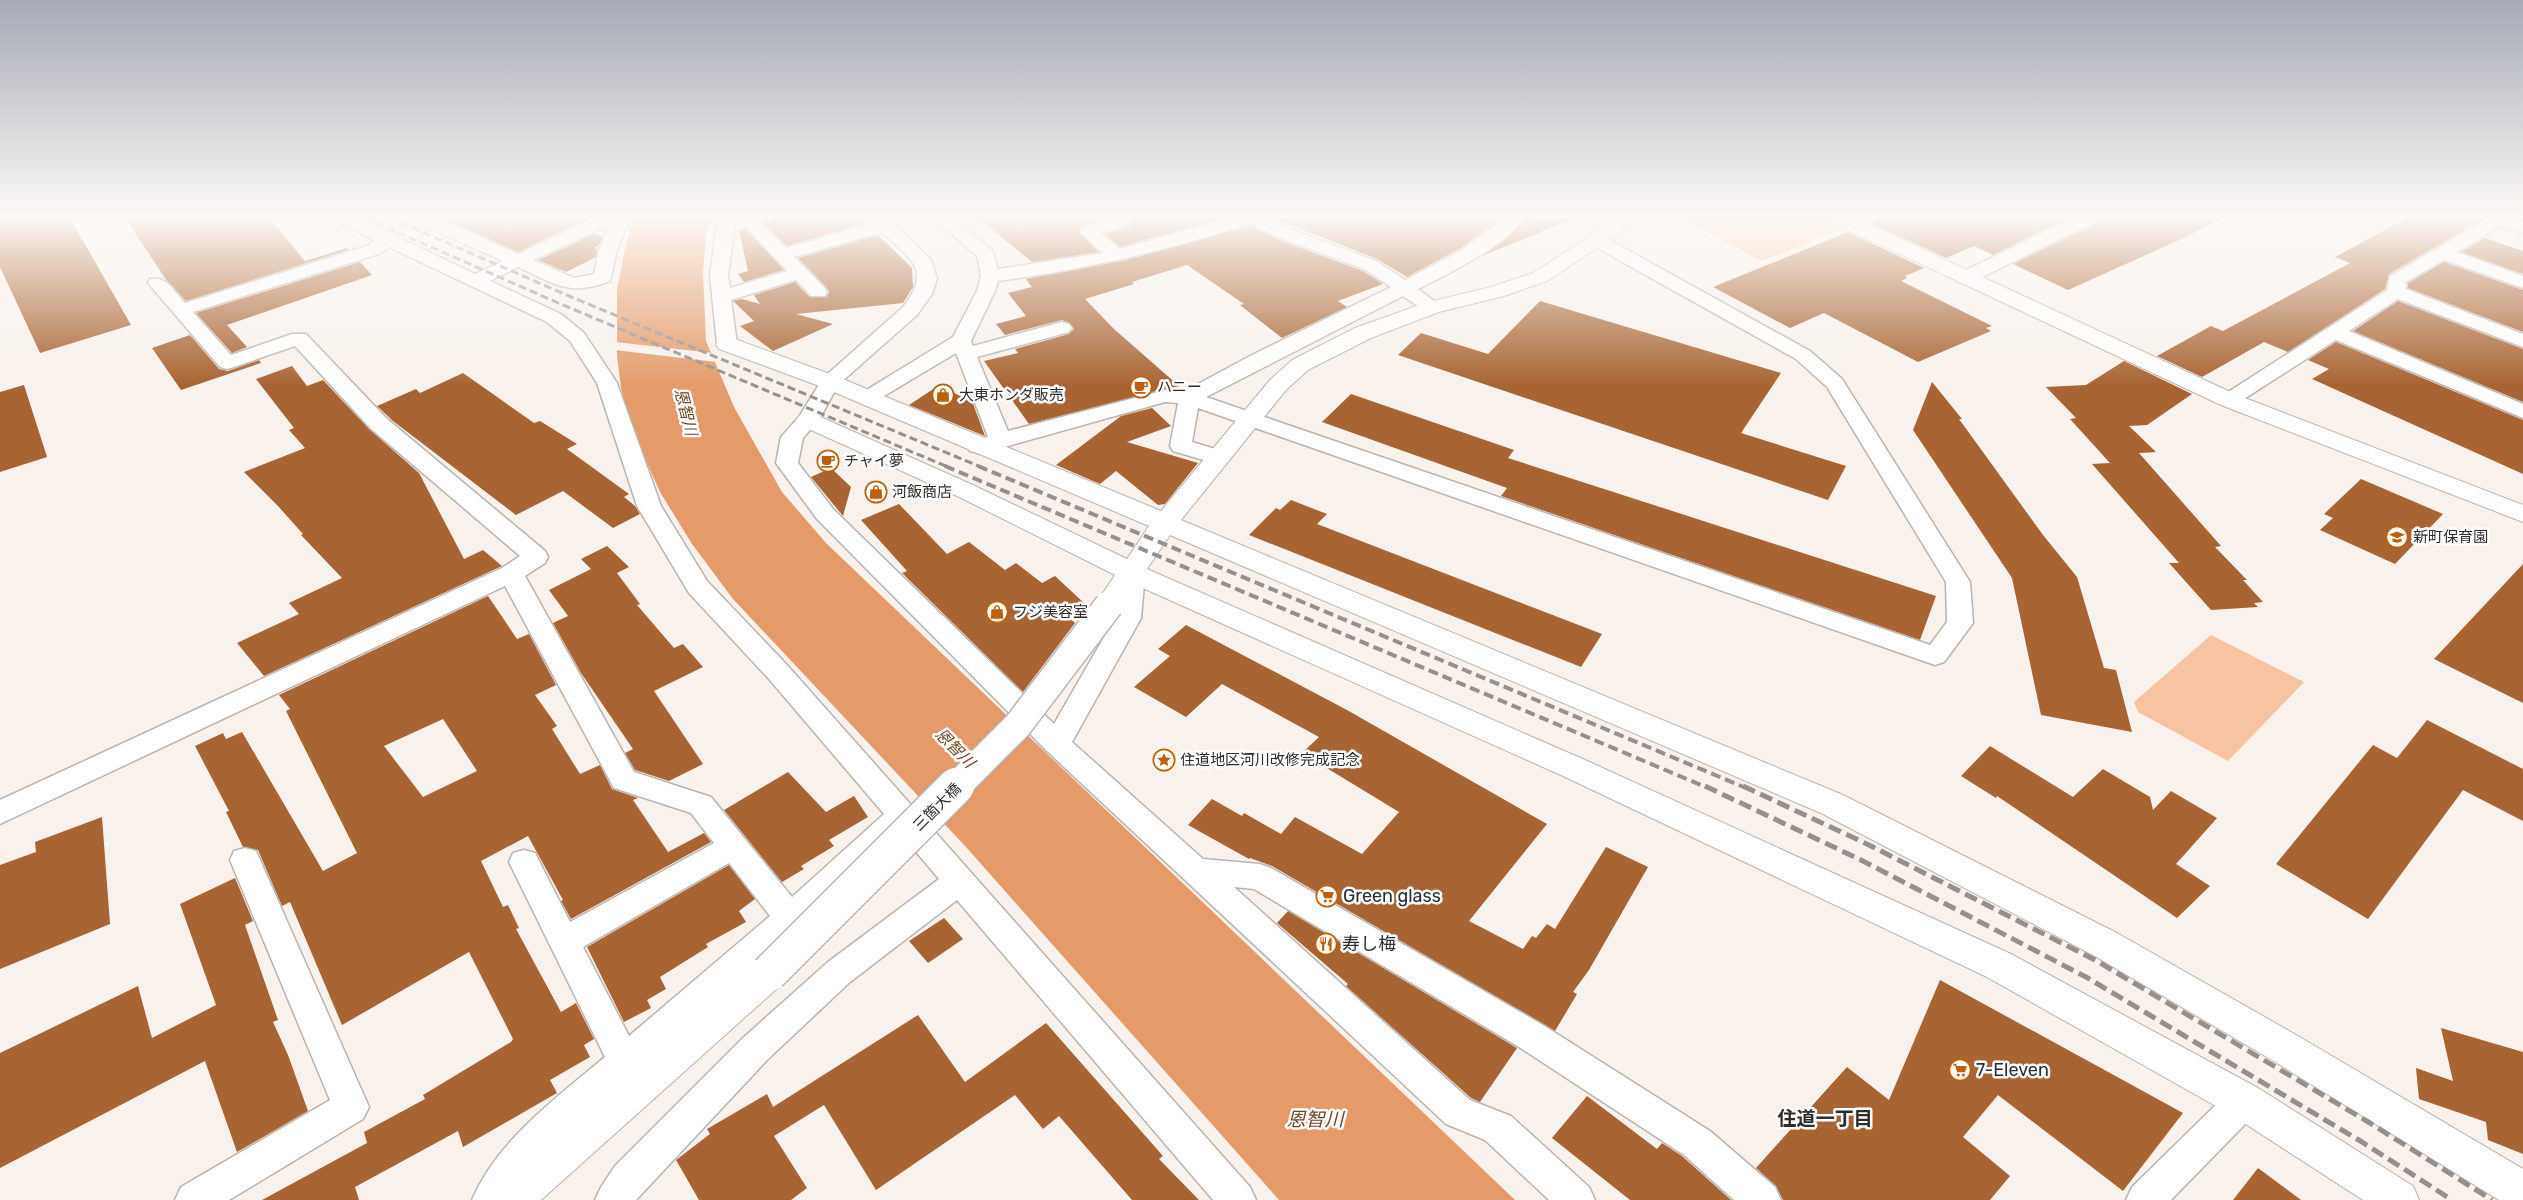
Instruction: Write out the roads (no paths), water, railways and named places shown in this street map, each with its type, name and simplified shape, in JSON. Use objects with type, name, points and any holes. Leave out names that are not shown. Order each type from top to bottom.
[{"type":"street","points":[[181,310],[296,274]]},
{"type":"street","points":[[463,274],[554,318],[577,337],[607,382],[649,506],[698,588],[778,672],[1237,1200]]},
{"type":"street","points":[[476,280],[489,274]]},
{"type":"street","points":[[550,274],[571,284],[588,284],[603,277],[604,274]]},
{"type":"street","points":[[719,274],[727,344],[989,443],[1164,524],[1832,804],[2113,949],[2285,1048],[2523,1192]]},
{"type":"street","points":[[721,297],[797,274]]},
{"type":"street","points":[[801,274],[818,292]]},
{"type":"street","points":[[926,274],[928,279],[923,294],[910,311],[830,382],[808,420],[792,437],[787,463],[825,514],[1057,744],[1458,1112],[1498,1128],[1576,1200]]},
{"type":"street","points":[[989,443],[964,347],[990,276],[1007,274]]},
{"type":"street","points":[[1384,274],[1432,307]]},
{"type":"street","points":[[1189,398],[1266,356],[1434,274]]},
{"type":"street","name":"三箇大橋","points":[[511,1200],[769,973],[1018,725],[1133,573],[1164,524],[1217,457],[1278,385],[1300,366],[1363,333],[1432,307],[1497,292],[1543,274]]},
{"type":"street","points":[[989,443],[1165,396],[1189,398],[1710,580],[1935,656],[1960,623],[1958,582],[1835,383],[1803,355],[1657,274]]},
{"type":"street","points":[[1957,274],[2229,400],[2523,514]]},
{"type":"street","points":[[1965,278],[1973,274]]},
{"type":"street","points":[[2396,292],[2397,280],[2407,274]]},
{"type":"street","points":[[2501,274],[2523,282]]},
{"type":"street","points":[[0,813],[511,574],[536,557],[378,423],[299,338],[227,363],[157,283]]},
{"type":"street","points":[[2229,400],[2396,292]]},
{"type":"street","points":[[2396,292],[2523,341]]},
{"type":"street","points":[[868,398],[964,347],[1062,328]]},
{"type":"street","points":[[2334,332],[2523,412]]},
{"type":"street","points":[[1189,398],[1181,446],[1217,457]]},
{"type":"street","points":[[808,420],[966,491],[1133,573],[1565,764],[1785,868],[1998,965],[2244,1101],[2399,1200]]},
{"type":"street","points":[[1057,744],[1128,618],[1133,573]]},
{"type":"street","points":[[511,574],[624,780],[701,805],[732,847],[790,918]]},
{"type":"street","points":[[491,1200],[535,1139],[790,918],[903,815]]},
{"type":"street","points":[[564,942],[732,847]]},
{"type":"street","points":[[194,1200],[351,1108],[244,860]]},
{"type":"street","points":[[524,862],[624,1062]]},
{"type":"street","points":[[1195,871],[1260,876],[1539,1042],[1697,1143],[1762,1200]]},
{"type":"street","points":[[614,1200],[628,1179],[763,1042],[839,972],[960,880]]},
{"type":"street","points":[[2145,1200],[2244,1101]]},
{"type":"water","name":"恩智川","points":[[620,274],[703,274],[706,341],[734,407],[782,492],[826,543],[1515,1200],[1279,1200],[966,847],[733,599],[692,544],[660,492],[628,420],[617,356],[617,289]]},
{"type":"railway","points":[[492,274],[948,467]]},
{"type":"railway","points":[[519,274],[981,467]]},
{"type":"railway","points":[[945,466],[1708,788]]},
{"type":"railway","points":[[978,466],[1746,788]]},
{"type":"railway","points":[[1705,786],[1861,860],[2086,977],[2362,1142],[2452,1200]]},
{"type":"railway","points":[[1743,786],[1869,845],[2095,960],[2370,1123],[2492,1200]]},
{"type":"place","name":"ハニー","points":[[1141,387]]},
{"type":"place","name":"大東ホンダ販売","points":[[943,395]]},
{"type":"place","name":"チャイ夢","points":[[828,461]]},
{"type":"place","name":"河飯商店","points":[[876,492]]},
{"type":"place","name":"新町保育園","points":[[2397,537]]},
{"type":"place","name":"フジ美容室","points":[[997,612]]},
{"type":"place","name":"住道地区河川改修完成記念","points":[[1164,760]]},
{"type":"place","name":"Green glass","points":[[1327,896]]},
{"type":"place","name":"寿し梅","points":[[1326,944]]},
{"type":"place","name":"7-Eleven","points":[[1960,1070]]},
{"type":"district","name":"住道一丁目","points":[[1825,1118]]}]
